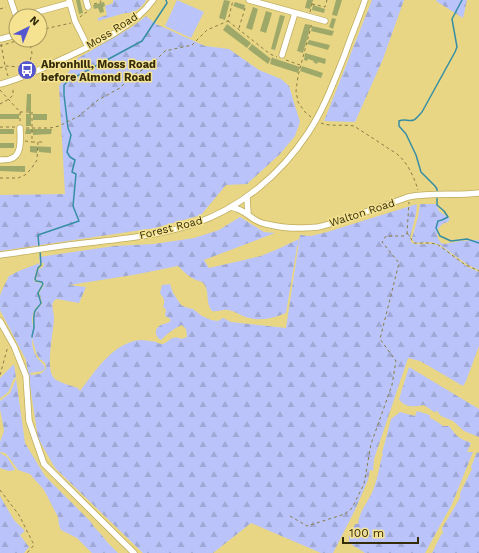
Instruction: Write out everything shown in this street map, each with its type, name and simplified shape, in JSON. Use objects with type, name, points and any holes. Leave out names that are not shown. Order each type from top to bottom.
[{"type":"street","points":[[86,0],[88,7]]},
{"type":"street","name":"Moss Road","points":[[0,84],[26,75],[111,35],[130,22],[154,0]]},
{"type":"street","points":[[248,0],[262,2],[326,21]]},
{"type":"street","name":"Forest Road","points":[[0,255],[171,230],[207,219],[247,196],[264,184],[281,168],[308,133],[326,101],[365,0]]},
{"type":"street","points":[[48,9],[70,2],[76,21],[88,47]]},
{"type":"street","points":[[282,55],[295,12]]},
{"type":"street","points":[[0,160],[10,159],[18,153],[20,128]]},
{"type":"street","name":"Walton Road","points":[[230,207],[240,209],[260,223],[300,228],[332,224],[408,197],[419,195],[479,193]]},
{"type":"street","points":[[247,196],[248,214]]},
{"type":"street","points":[[0,321],[14,346],[26,376],[29,421],[44,464],[134,553]]},
{"type":"path","points":[[228,21],[234,0]]},
{"type":"path","points":[[239,29],[248,0]]},
{"type":"path","points":[[311,117],[305,112],[298,102],[296,91],[313,0]]},
{"type":"path","points":[[312,4],[325,7],[327,0]]},
{"type":"path","points":[[0,9],[7,7],[11,1]]},
{"type":"path","points":[[48,28],[76,21]]},
{"type":"path","points":[[228,21],[270,54],[301,65]]},
{"type":"path","points":[[0,127],[50,128],[59,126],[79,116],[98,100],[120,88],[133,75],[150,66],[165,51],[192,46],[207,30],[228,21]]},
{"type":"path","points":[[1,44],[8,77]]},
{"type":"path","points":[[0,68],[5,66],[21,67],[30,61],[32,53],[31,48]]},
{"type":"path","points":[[21,67],[26,75]]},
{"type":"path","points":[[0,104],[13,95],[13,89]]},
{"type":"path","points":[[0,90],[20,112],[20,128]]},
{"type":"path","points":[[20,112],[32,112],[32,142],[43,142]]},
{"type":"path","points":[[321,123],[347,124],[354,126],[397,154],[407,164],[416,183],[419,195]]},
{"type":"path","points":[[0,178],[18,178],[25,175],[37,160],[38,142]]},
{"type":"path","points":[[408,197],[406,233],[414,243],[437,244],[464,264],[479,270]]},
{"type":"path","points":[[290,516],[307,526],[345,514],[352,508],[364,484],[371,444],[392,385],[396,361],[380,339],[399,263],[382,242],[386,236],[404,236],[406,233]]},
{"type":"path","points":[[0,375],[10,338]]},
{"type":"path","points":[[0,490],[19,515],[34,545],[27,553]]},
{"type":"green space","points":[[113,0],[146,1],[134,11],[98,21],[98,18],[107,15],[105,6],[113,3]]},
{"type":"green space","points":[[177,0],[204,12],[191,38],[165,26]]},
{"type":"green space","points":[[372,0],[404,0],[383,59],[355,122],[324,121]]},
{"type":"green space","points":[[467,0],[463,18],[436,1]]},
{"type":"green space","points":[[146,16],[156,24],[205,46],[229,49],[259,70],[281,79],[289,86],[300,122],[295,136],[280,154],[247,184],[226,185],[201,215],[155,228],[0,251],[0,195],[65,194],[59,86],[78,58],[132,27]]},
{"type":"green space","points":[[417,204],[410,238],[412,243],[437,245],[468,267],[479,272],[479,346],[463,386],[420,361],[408,358],[374,459],[373,471],[370,470],[368,480],[355,510],[333,553],[321,553],[251,523],[213,553],[143,553],[55,468],[38,438],[26,360],[0,310],[0,296],[9,276],[40,263],[39,257],[114,246],[154,244],[194,238],[219,230],[240,217],[264,232],[275,233],[204,260],[209,268],[261,256],[299,239],[298,246],[296,247],[286,313],[270,318],[254,319],[228,310],[212,311],[204,284],[189,276],[178,266],[69,285],[86,287],[79,303],[57,299],[53,302],[52,307],[54,318],[50,350],[50,368],[55,379],[78,388],[80,391],[98,367],[113,352],[130,342],[146,340],[162,344],[172,338],[181,339],[187,337],[186,329],[182,325],[171,331],[161,340],[156,335],[157,328],[159,326],[171,320],[165,316],[166,310],[163,306],[164,301],[160,293],[162,285],[170,284],[173,293],[181,305],[193,309],[202,316],[211,320],[218,321],[223,318],[231,322],[286,328],[300,235],[311,236],[327,232]],"holes":[[[40,263],[44,263],[43,267],[38,270],[36,280],[42,282],[44,285],[40,293],[42,304],[37,308],[33,320],[34,327],[32,317],[36,307],[41,304],[38,293],[42,284],[35,282],[34,279],[36,270]],[[32,338],[37,355],[45,363],[46,367],[42,373],[31,375],[30,373],[43,371],[45,368],[37,358],[34,351]]]},
{"type":"green space","points":[[420,204],[436,204],[439,211],[450,219],[448,222],[439,227],[437,233],[441,243],[445,244],[460,241],[479,240],[479,270],[468,265],[440,245],[431,242],[416,243],[413,241],[412,238]]},
{"type":"green space","points":[[14,364],[25,443],[45,476],[91,522],[118,553],[92,553],[77,538],[61,530],[58,517],[44,490],[30,474],[18,470],[5,453],[0,452],[0,442],[4,430],[0,401],[10,393],[16,379],[15,377],[7,393],[0,398],[0,378]]},
{"type":"green space","points":[[409,367],[479,409],[479,437],[464,431],[453,421],[441,416],[437,411],[434,412],[424,405],[410,406],[401,402],[399,399]]},
{"type":"green space","points":[[417,411],[430,415],[430,418],[443,426],[449,426],[463,440],[471,443],[467,452],[473,452],[452,504],[425,553],[365,553],[349,543],[349,537],[355,524],[358,524],[362,512],[374,488],[391,419],[400,412],[415,416]]},
{"type":"green space","points":[[477,452],[479,453],[479,553],[432,553],[443,533],[442,528],[460,498],[460,493],[472,469],[471,467]]},
{"type":"green space","points":[[0,453],[7,457],[15,470],[9,471],[0,468]]},
{"type":"green space","points":[[0,496],[14,520],[25,531],[20,535],[29,547],[24,553],[0,553]]},
{"type":"building","points":[[76,0],[80,0],[83,13],[79,14]]},
{"type":"building","points":[[224,0],[230,1],[225,20],[219,18]]},
{"type":"building","points":[[307,0],[313,0],[310,9],[305,8]]},
{"type":"building","points":[[336,0],[342,0],[337,16],[332,15]]},
{"type":"building","points":[[104,2],[104,12],[100,13],[98,8],[94,9],[93,5]]},
{"type":"building","points":[[235,2],[245,5],[244,10],[233,6]]},
{"type":"building","points":[[313,5],[325,9],[324,13],[312,10]]},
{"type":"building","points":[[253,7],[258,9],[252,30],[246,28]]},
{"type":"building","points":[[266,11],[272,13],[266,33],[260,31]]},
{"type":"building","points":[[280,15],[285,16],[275,50],[271,49]]},
{"type":"building","points":[[332,18],[336,19],[333,29],[329,27]]},
{"type":"building","points":[[227,24],[251,43],[247,48],[223,30]]},
{"type":"building","points":[[305,24],[311,25],[303,53],[297,51]]},
{"type":"building","points":[[312,26],[334,31],[332,36],[311,31]]},
{"type":"building","points":[[309,40],[330,45],[328,50],[307,44]]},
{"type":"building","points":[[252,44],[271,59],[268,64],[248,49]]},
{"type":"building","points":[[305,53],[326,59],[325,64],[318,62],[317,64],[308,59],[307,61],[304,60]]},
{"type":"building","points":[[272,57],[300,67],[298,73],[270,64]]},
{"type":"building","points":[[302,66],[323,73],[321,78],[300,71]]},
{"type":"building","points":[[27,94],[31,94],[31,126],[26,126],[26,114],[29,114],[29,111],[26,111]]},
{"type":"building","points":[[0,114],[19,114],[19,119],[0,119]]},
{"type":"building","points":[[33,114],[47,114],[47,120],[33,120]]},
{"type":"building","points":[[0,129],[14,129],[14,134],[0,134]]},
{"type":"building","points":[[26,129],[52,129],[51,134],[33,135],[33,132],[31,132],[31,134],[25,134]]},
{"type":"building","points":[[0,143],[14,143],[14,148],[0,148]]},
{"type":"building","points":[[30,146],[51,147],[51,153],[39,152],[39,150],[37,150],[37,153],[30,152]]},
{"type":"building","points":[[0,166],[25,166],[25,172],[0,171]]},
{"type":"waterway","points":[[39,247],[38,235],[79,221],[73,206],[76,174],[72,172],[75,160],[70,157],[67,152],[71,135],[68,128],[64,85],[71,78],[142,41],[167,3],[166,0]]},
{"type":"waterway","points":[[437,192],[435,186],[421,172],[416,155],[406,134],[399,126],[399,121],[414,120],[422,112],[455,52],[457,47],[452,19],[462,0]]},
{"type":"waterway","points":[[437,196],[437,205],[448,217],[438,221],[436,228],[440,236],[451,241],[467,239],[479,243]]},
{"type":"waterway","points":[[32,337],[34,328],[34,313],[41,303],[38,293],[43,284],[35,279],[38,268],[41,265],[40,250]]},
{"type":"place","name":"Abronhill, Moss Road before Almond Road","points":[[27,70]]}]
